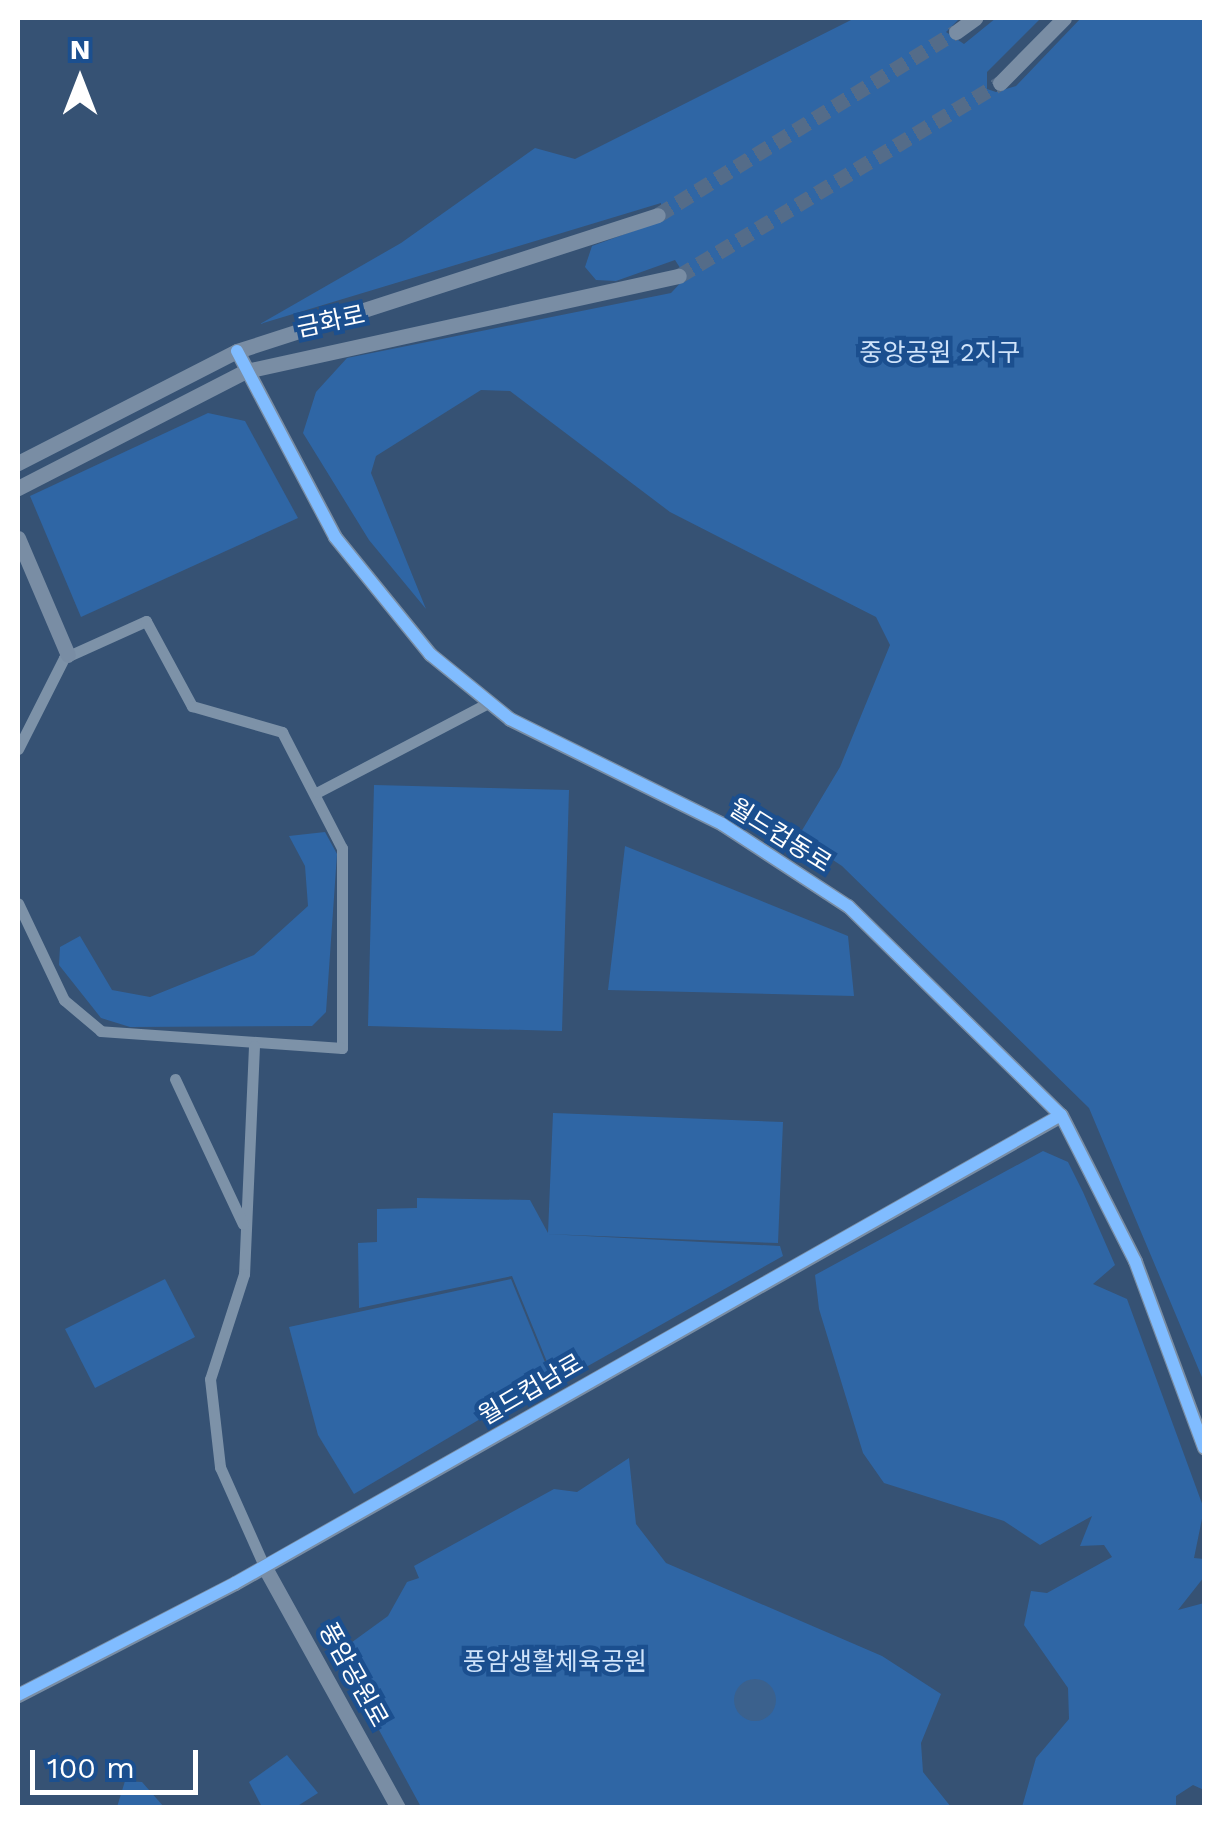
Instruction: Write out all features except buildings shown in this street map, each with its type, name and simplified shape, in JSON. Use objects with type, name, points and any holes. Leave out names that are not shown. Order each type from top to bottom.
[{"type":"street","points":[[956,32],[975,18]]},
{"type":"street","points":[[1000,83],[1064,18]]},
{"type":"street","name":"금화로","points":[[18,463],[236,351],[658,215]]},
{"type":"street","name":"금화로","points":[[18,488],[246,371],[679,276]]},
{"type":"street","name":"월드컵동로","points":[[236,351],[361,576],[486,704],[722,824],[848,906],[1061,1115],[1135,1261],[1204,1448]]},
{"type":"street","points":[[18,538],[68,654]]},
{"type":"street","points":[[18,749],[68,654],[146,621],[192,706],[274,725],[318,792],[344,860],[342,1048],[134,1039],[87,1024],[56,988],[18,904]]},
{"type":"street","points":[[318,792],[486,704]]},
{"type":"street","points":[[254,1046],[244,1274],[210,1380],[220,1467],[264,1566]]},
{"type":"street","points":[[175,1079],[245,1228]]},
{"type":"street","name":"월드컵남로","points":[[18,1694],[264,1566],[1061,1115]]},
{"type":"street","name":"풍암공원로","points":[[264,1566],[398,1808]]},
{"type":"green space","name":"중앙공원 2지구","points":[[855,18],[960,18],[946,32],[964,44],[996,18],[1041,18],[987,72],[987,89],[996,92],[1016,86],[1081,18],[1204,18],[1204,1382],[1089,1108],[842,866],[798,837],[840,767],[890,645],[876,617],[670,512],[510,391],[481,390],[376,456],[371,473],[426,609],[369,540],[303,433],[316,392],[347,358],[671,293],[686,277],[675,260],[616,281],[596,280],[585,267],[592,246],[661,221],[661,203],[260,324],[401,243],[535,148],[575,159]]},
{"type":"green space","points":[[208,413],[245,421],[298,518],[81,617],[30,496]]},
{"type":"green space","points":[[374,785],[569,790],[562,1031],[368,1026]]},
{"type":"green space","points":[[325,832],[337,854],[326,1012],[312,1026],[130,1027],[101,1018],[59,965],[60,947],[80,936],[112,990],[150,997],[254,955],[308,906],[305,866],[289,836]]},
{"type":"green space","points":[[625,846],[848,936],[854,996],[608,990]]},
{"type":"green space","points":[[553,1113],[783,1122],[778,1243],[547,1234],[780,1246],[783,1256],[556,1384],[512,1276],[359,1308],[358,1243],[377,1242],[377,1209],[417,1208],[417,1198],[530,1200],[548,1233]]},
{"type":"green space","points":[[1043,1151],[1068,1162],[1083,1192],[1115,1265],[1093,1284],[1127,1299],[1204,1509],[1194,1558],[1204,1559],[1204,1577],[1178,1610],[1204,1603],[1204,1790],[1193,1785],[1176,1796],[1176,1807],[1022,1807],[1036,1758],[1069,1719],[1068,1688],[1024,1625],[1031,1591],[1047,1593],[1112,1557],[1104,1545],[1080,1546],[1092,1516],[1040,1545],[1004,1521],[884,1483],[863,1453],[819,1309],[815,1275]]},
{"type":"green space","points":[[165,1279],[195,1337],[95,1388],[65,1329]]},
{"type":"green space","points":[[511,1279],[551,1377],[354,1494],[318,1435],[289,1327]]},
{"type":"green space","name":"풍암생활체육공원","points":[[629,1458],[636,1524],[666,1563],[882,1656],[941,1694],[921,1743],[923,1772],[951,1807],[421,1807],[337,1653],[388,1616],[407,1582],[419,1578],[414,1566],[554,1489],[577,1492]]},
{"type":"green space","points":[[287,1755],[318,1793],[296,1807],[262,1807],[249,1782]]},
{"type":"green space","points":[[125,1781],[142,1782],[164,1807],[117,1807]]},
{"type":"shaded area","points":[[755,1679],[770,1685],[776,1700],[770,1715],[755,1721],[740,1715],[734,1700],[740,1685]]},
{"type":"tunnel","points":[[658,215],[956,32]]},
{"type":"tunnel","points":[[679,276],[1000,83]]},
{"type":"cycle path","points":[[237,351],[335,537],[430,654],[510,719],[722,824],[848,906],[1061,1115],[1135,1261],[1204,1448]]},
{"type":"cycle path","points":[[18,1695],[235,1583],[1061,1115]]}]
